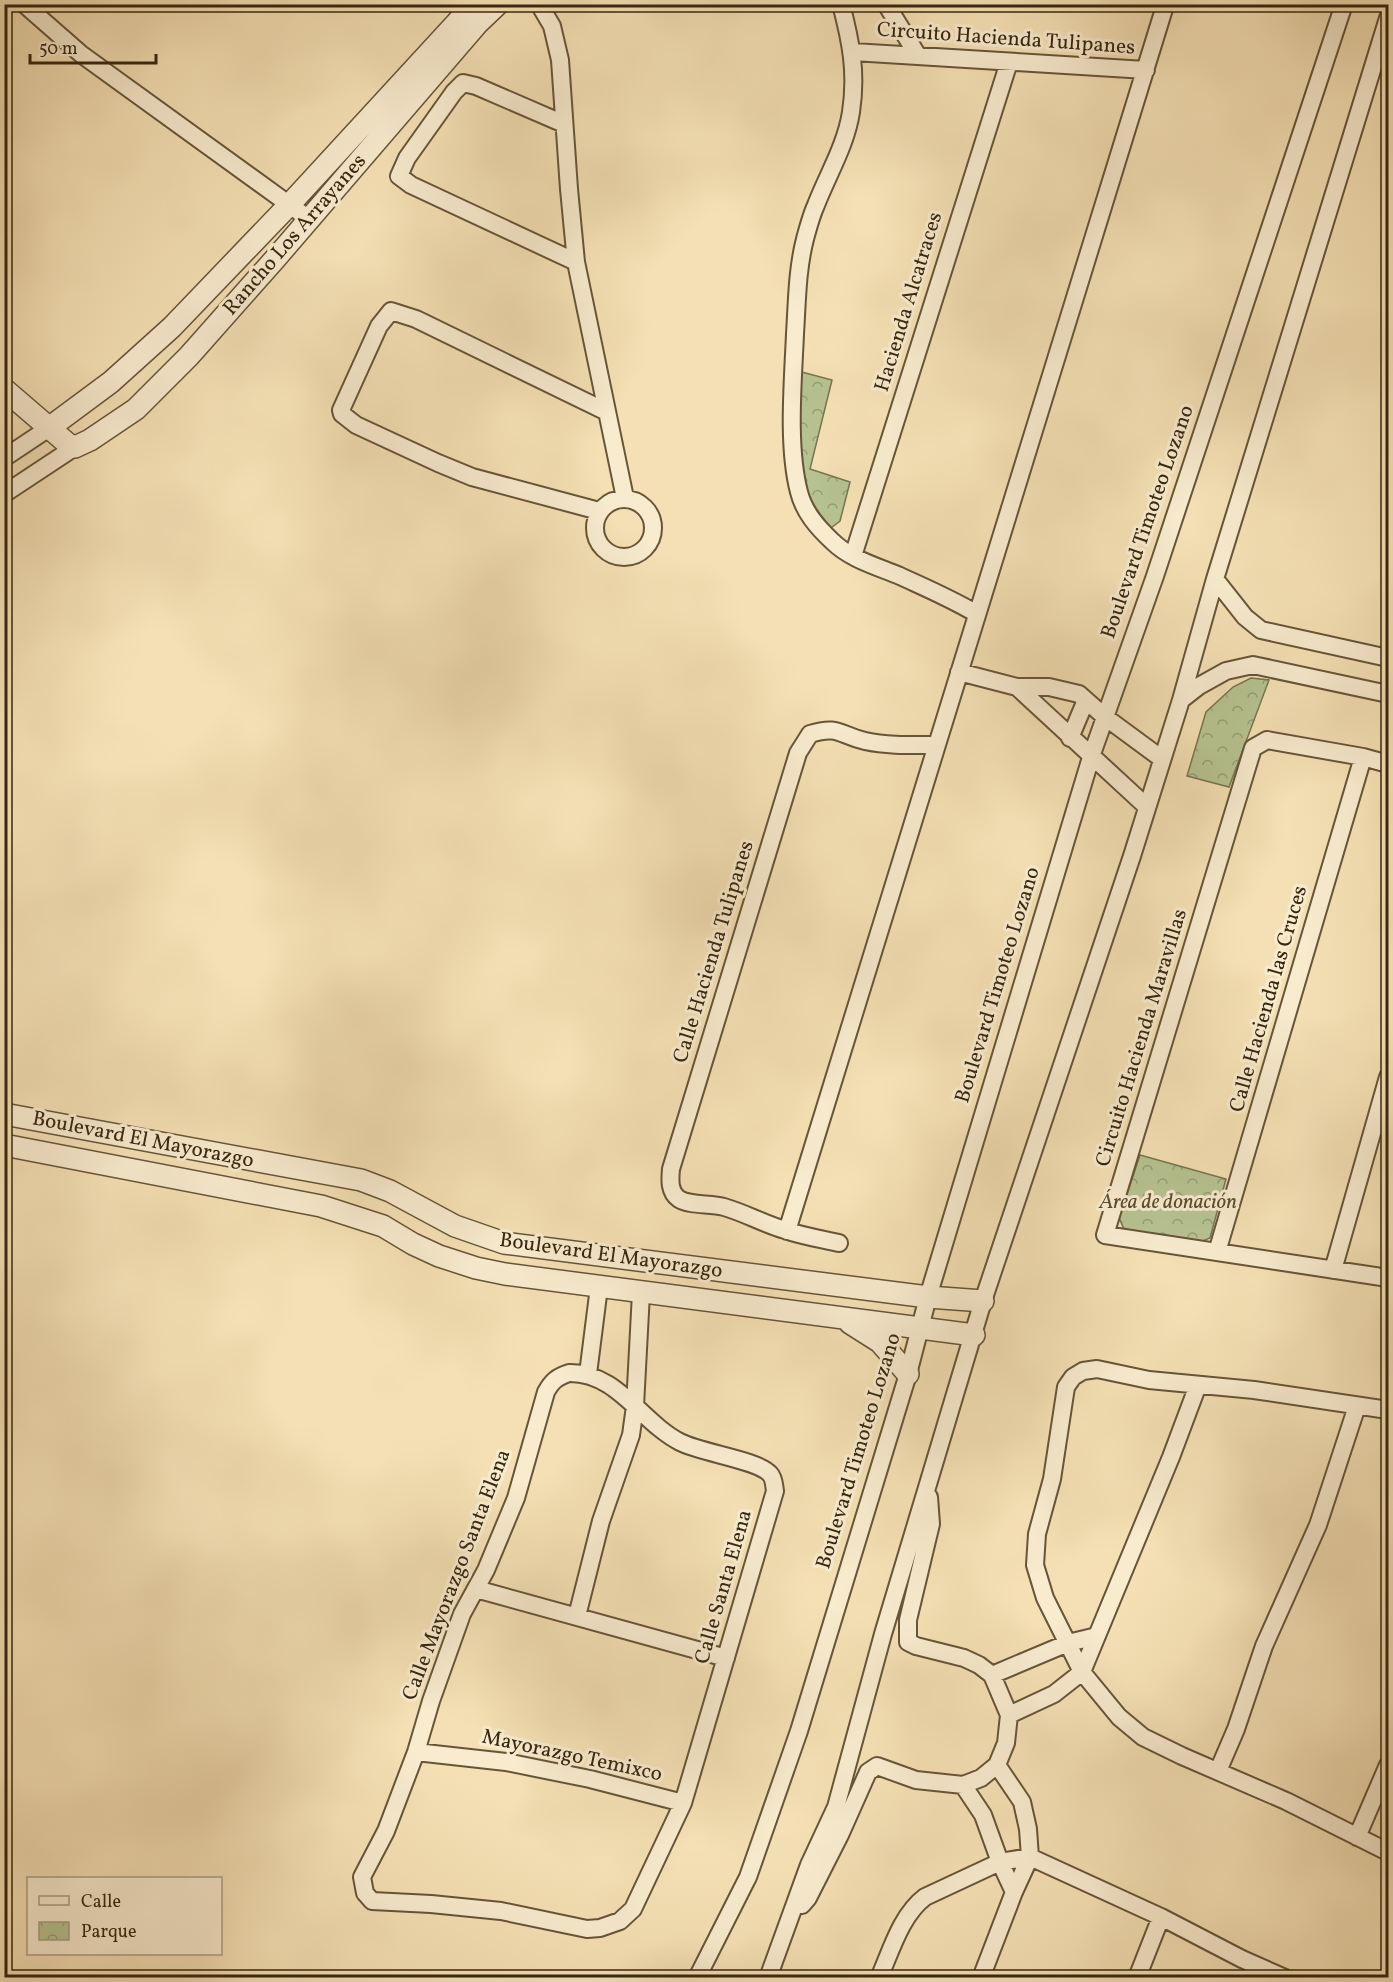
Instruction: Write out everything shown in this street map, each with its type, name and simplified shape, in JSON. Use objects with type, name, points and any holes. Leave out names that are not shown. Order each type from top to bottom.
[{"type":"street","points":[[24,4],[81,54],[309,219]]},
{"type":"street","name":"Rancho Los Arrayanes","points":[[49,428],[111,382],[172,327],[290,204],[474,4]]},
{"type":"street","name":"Rancho Los Arrayanes","points":[[75,447],[119,421],[155,390],[309,219],[478,23],[498,4]]},
{"type":"street","points":[[539,4],[552,26],[557,43],[563,82],[564,124],[576,262],[625,498]]},
{"type":"street","points":[[841,4],[853,52]]},
{"type":"street","points":[[886,4],[918,56]]},
{"type":"street","name":"Boulevard Timoteo Lozano","points":[[697,1977],[752,1866],[799,1731],[908,1374],[928,1298],[1092,754],[1155,576],[1344,4]]},
{"type":"street","name":"Circuito Hacienda Tulipanes","points":[[959,672],[1164,9]]},
{"type":"street","points":[[768,1977],[809,1865],[836,1807],[883,1634],[984,1301],[1132,856],[1181,700],[1215,579],[1389,18]]},
{"type":"street","name":"Circuito Hacienda Tulipanes","points":[[977,614],[948,597],[853,556],[834,543],[820,530],[806,509],[795,476],[792,389],[801,258],[815,206],[839,155],[851,114],[854,78],[853,52],[1146,70]]},
{"type":"street","name":"Hacienda Alcatraces","points":[[853,556],[1009,62]]},
{"type":"street","points":[[564,124],[476,86],[463,83],[454,92],[407,158],[399,176],[411,185],[576,262]]},
{"type":"street","points":[[599,511],[472,477],[438,464],[356,425],[342,414],[341,410],[379,326],[391,310],[416,319],[607,412]]},
{"type":"street","points":[[4,389],[68,444],[75,447]]},
{"type":"street","points":[[4,458],[49,428]]},
{"type":"street","points":[[4,494],[75,447]]},
{"type":"street","points":[[625,498],[642,505],[652,519],[653,528],[647,545],[632,556],[615,556],[600,545],[594,528],[599,511],[610,501],[625,498]]},
{"type":"street","points":[[1215,579],[1245,617],[1261,630],[1389,658]]},
{"type":"street","points":[[1181,700],[1199,686],[1226,671],[1252,665],[1389,694]]},
{"type":"street","points":[[787,1231],[959,672],[1017,687],[1041,687],[1079,694],[1162,759]]},
{"type":"street","points":[[1017,687],[1147,807]]},
{"type":"street","points":[[1070,738],[1086,700]]},
{"type":"street","name":"Calle Hacienda Tulipanes","points":[[839,1243],[787,1231],[724,1207],[687,1202],[678,1198],[673,1192],[670,1182],[671,1169],[798,753],[810,734],[830,729],[865,741],[937,745]]},
{"type":"street","name":"Circuito Hacienda Maravillas","points":[[1389,764],[1267,740],[1253,748],[1105,1235],[1389,1278]]},
{"type":"street","name":"Calle Hacienda las Cruces","points":[[1217,1252],[1363,758]]},
{"type":"street","points":[[1333,1270],[1389,1077]]},
{"type":"street","name":"Boulevard El Mayorazgo","points":[[4,1114],[361,1180],[390,1191],[478,1236],[528,1248],[928,1298],[984,1301]]},
{"type":"street","name":"Boulevard El Mayorazgo","points":[[4,1145],[321,1206],[383,1226],[413,1244],[457,1263],[505,1274],[844,1320],[974,1335]]},
{"type":"street","points":[[577,1616],[601,1521],[631,1435],[635,1406],[640,1293],[632,1272],[614,1258]]},
{"type":"street","points":[[588,1374],[599,1287]]},
{"type":"street","points":[[844,1320],[880,1342],[908,1374]]},
{"type":"street","points":[[1389,1410],[1254,1390],[1149,1380],[1097,1369],[1083,1371],[1073,1377],[1066,1387],[1052,1479],[1037,1534],[1035,1565],[1045,1598],[1083,1672],[1119,1716],[1143,1737],[1286,1801],[1389,1852]]},
{"type":"street","name":"Calle Mayorazgo Santa Elena","points":[[588,1374],[569,1373],[559,1376],[546,1392],[516,1498],[486,1570],[462,1614],[431,1701],[416,1752],[386,1832],[362,1877],[365,1893],[372,1901],[501,1911],[587,1929],[609,1926]]},
{"type":"street","name":"Calle Santa Elena","points":[[588,1374],[601,1379],[615,1389],[669,1436],[715,1455],[753,1463],[765,1469],[772,1476],[775,1491],[683,1803],[633,1909],[620,1921],[609,1926]]},
{"type":"street","points":[[1009,1715],[1054,1694],[1083,1672],[1198,1385]]},
{"type":"street","points":[[1218,1771],[1236,1729],[1264,1646],[1318,1525],[1357,1406]]},
{"type":"street","points":[[790,1916],[808,1898],[840,1835],[868,1772],[877,1766],[916,1780],[963,1785],[981,1778],[997,1765],[1006,1743],[1009,1715],[992,1675],[979,1665],[964,1658],[916,1646],[908,1641],[908,1620],[931,1524],[928,1486]]},
{"type":"street","points":[[476,1589],[726,1658]]},
{"type":"street","points":[[992,1675],[1068,1642],[1097,1636]]},
{"type":"street","name":"Mayorazgo Temixco","points":[[416,1752],[506,1762],[590,1779],[683,1803]]},
{"type":"street","points":[[981,1977],[1030,1857],[1028,1829],[1022,1803],[997,1765]]},
{"type":"street","points":[[1357,1836],[1389,1765]]},
{"type":"street","points":[[963,1785],[983,1815],[1014,1892]]},
{"type":"street","points":[[879,1977],[914,1905],[925,1897],[1000,1862],[1030,1857],[1161,1917],[1242,1959],[1285,1977]]},
{"type":"street","points":[[1137,1977],[1161,1917]]},
{"type":"green space","points":[[794,370],[832,380],[810,469],[850,482],[840,521],[831,528],[817,517],[801,484]]},
{"type":"green space","points":[[1251,678],[1269,680],[1229,787],[1187,776],[1206,712],[1233,687]]},
{"type":"green space","name":"Área de donación","points":[[1140,1155],[1226,1179],[1210,1238],[1193,1245],[1128,1233],[1124,1229],[1119,1218]]}]
